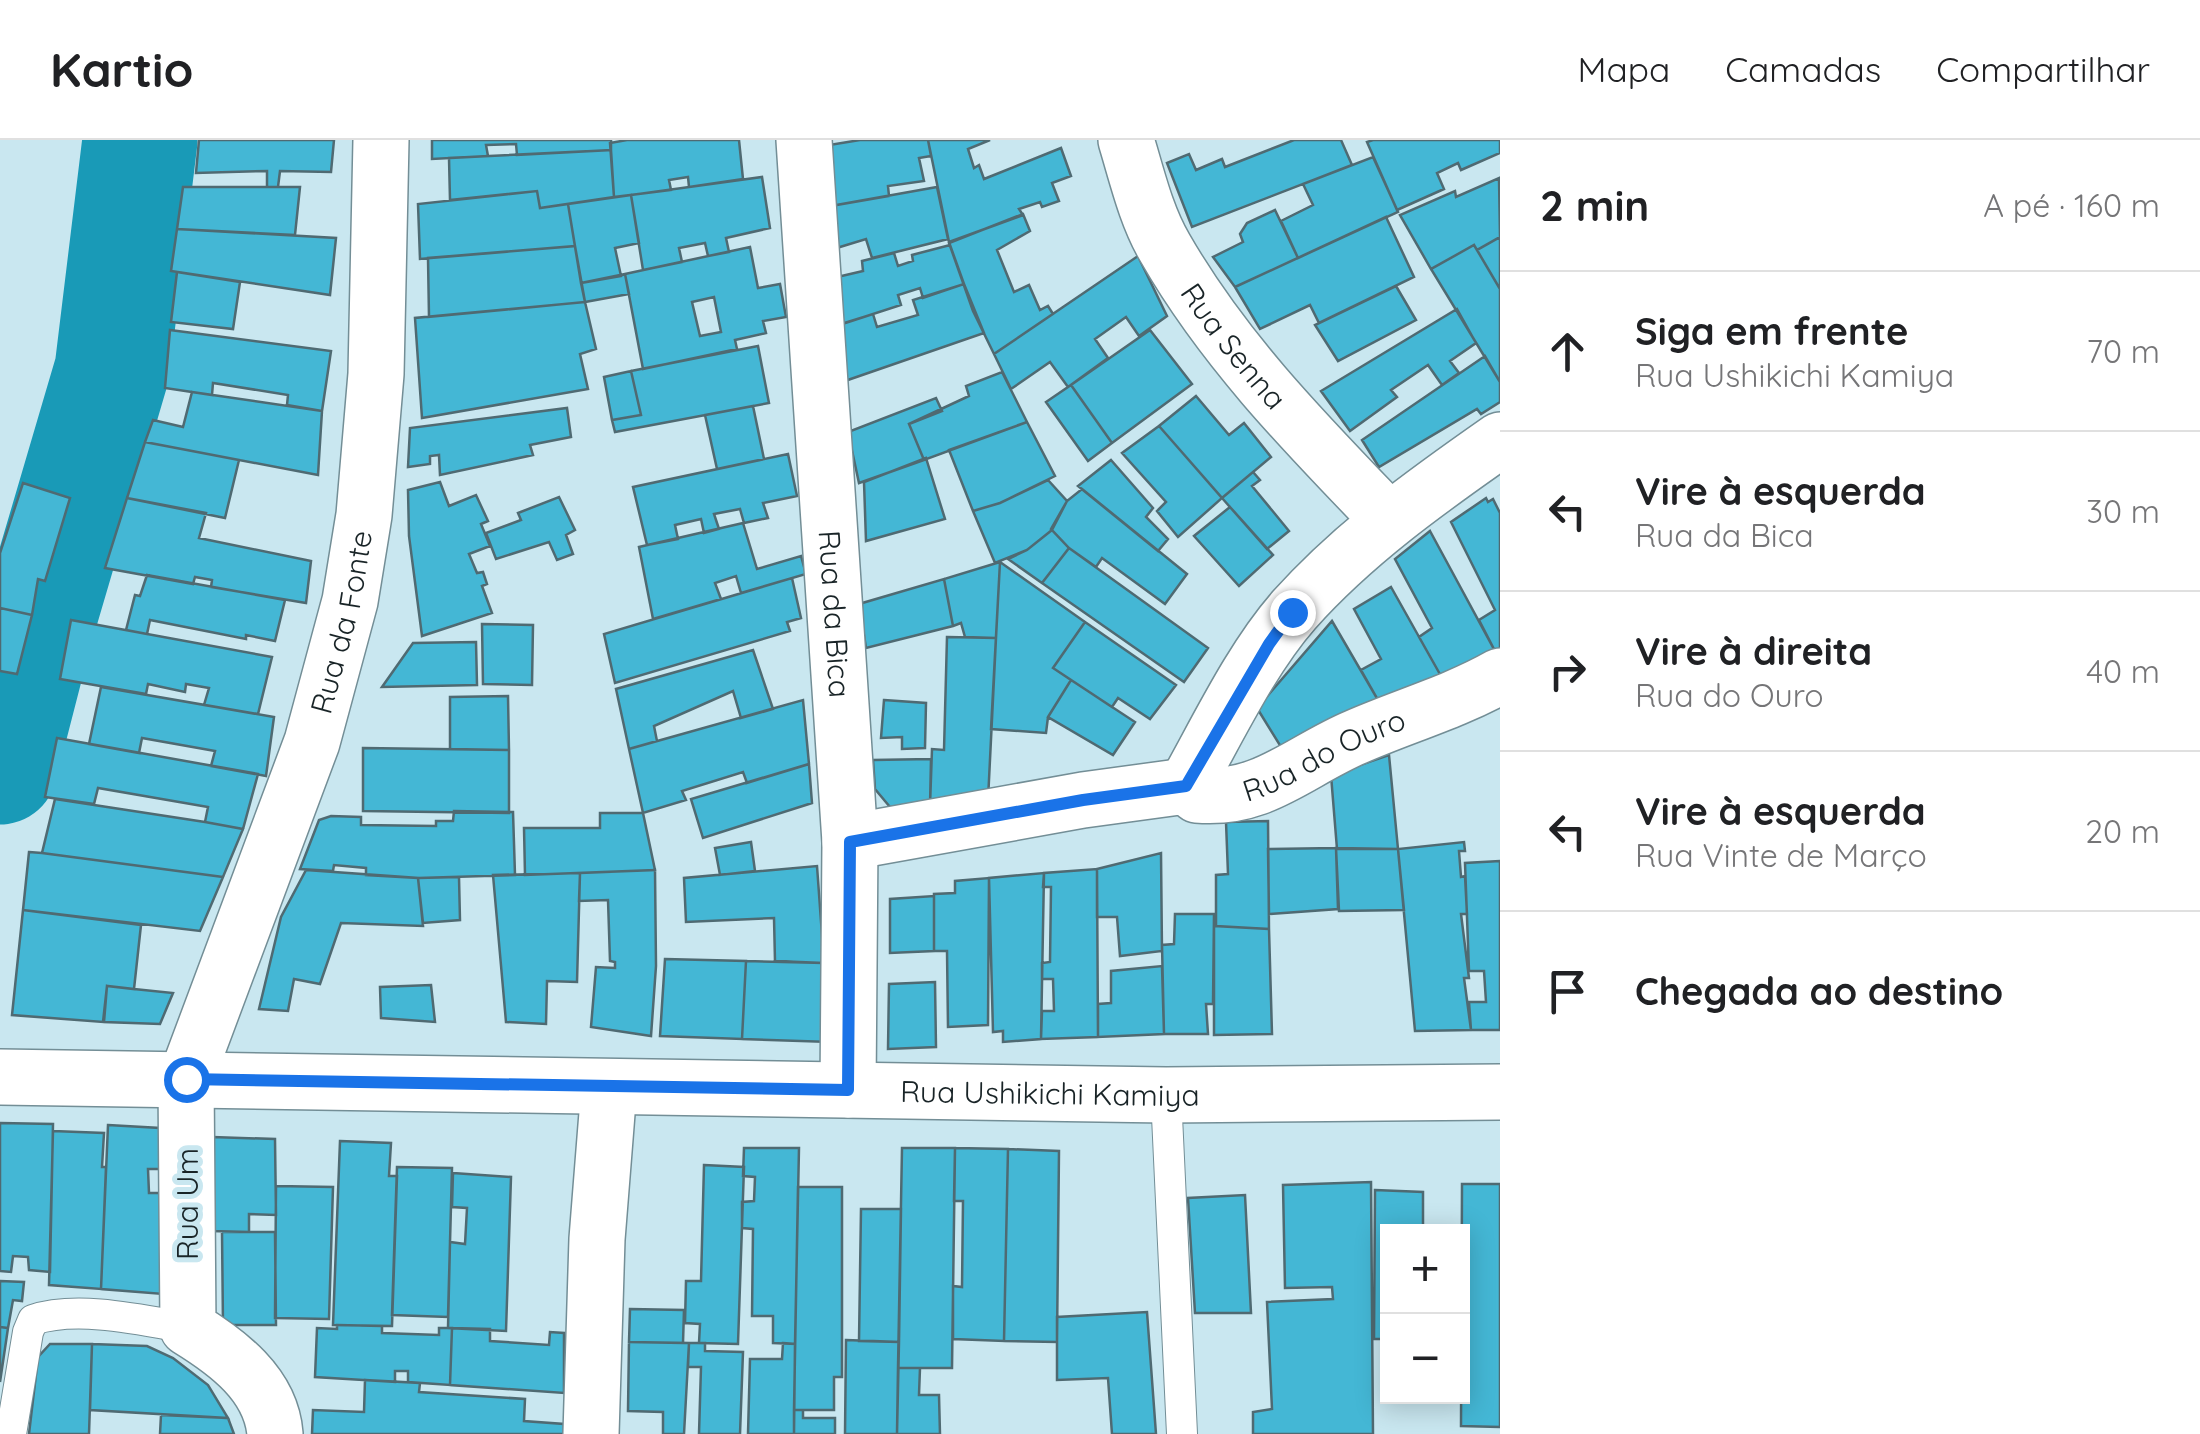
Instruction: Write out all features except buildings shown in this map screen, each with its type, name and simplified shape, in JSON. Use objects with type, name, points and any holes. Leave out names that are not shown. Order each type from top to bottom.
[{"type":"street","name":"Rua da Fonte","points":[[186,1079],[312,742],[350,601],[364,515],[376,374],[382,140]]},
{"type":"street","name":"Rua da Bica","points":[[804,140],[850,842],[848,1090]]},
{"type":"street","name":"Rua Senna","points":[[1126,140],[1164,246],[1212,320],[1291,420],[1389,520]]},
{"type":"street","points":[[1186,786],[1292,612],[1389,520],[1500,440]]},
{"type":"street","name":"Rua do Ouro","points":[[850,842],[1083,800],[1186,786],[1197,795],[1240,795],[1349,740],[1474,691],[1500,676]]},
{"type":"street","name":"Rua Ushikichi Kamiya","points":[[0,1077],[1166,1095],[1500,1092]]},
{"type":"street","name":"Rua Um","points":[[186,1079],[188,1328]]},
{"type":"street","points":[[591,1434],[597,1239],[609,1088]]},
{"type":"street","points":[[188,1328],[220,1348],[260,1387],[274,1418],[275,1434]]},
{"type":"lane","points":[[1166,1095],[1182,1434]]},
{"type":"lane","points":[[11,1434],[33,1320],[53,1314],[149,1320],[188,1328]]},
{"type":"waterway","points":[[0,767],[34,635],[112,370],[140,140]]},
{"type":"route","points":[[186,1079],[848,1090],[850,842],[1083,800],[1186,786],[1292,612]]}]
